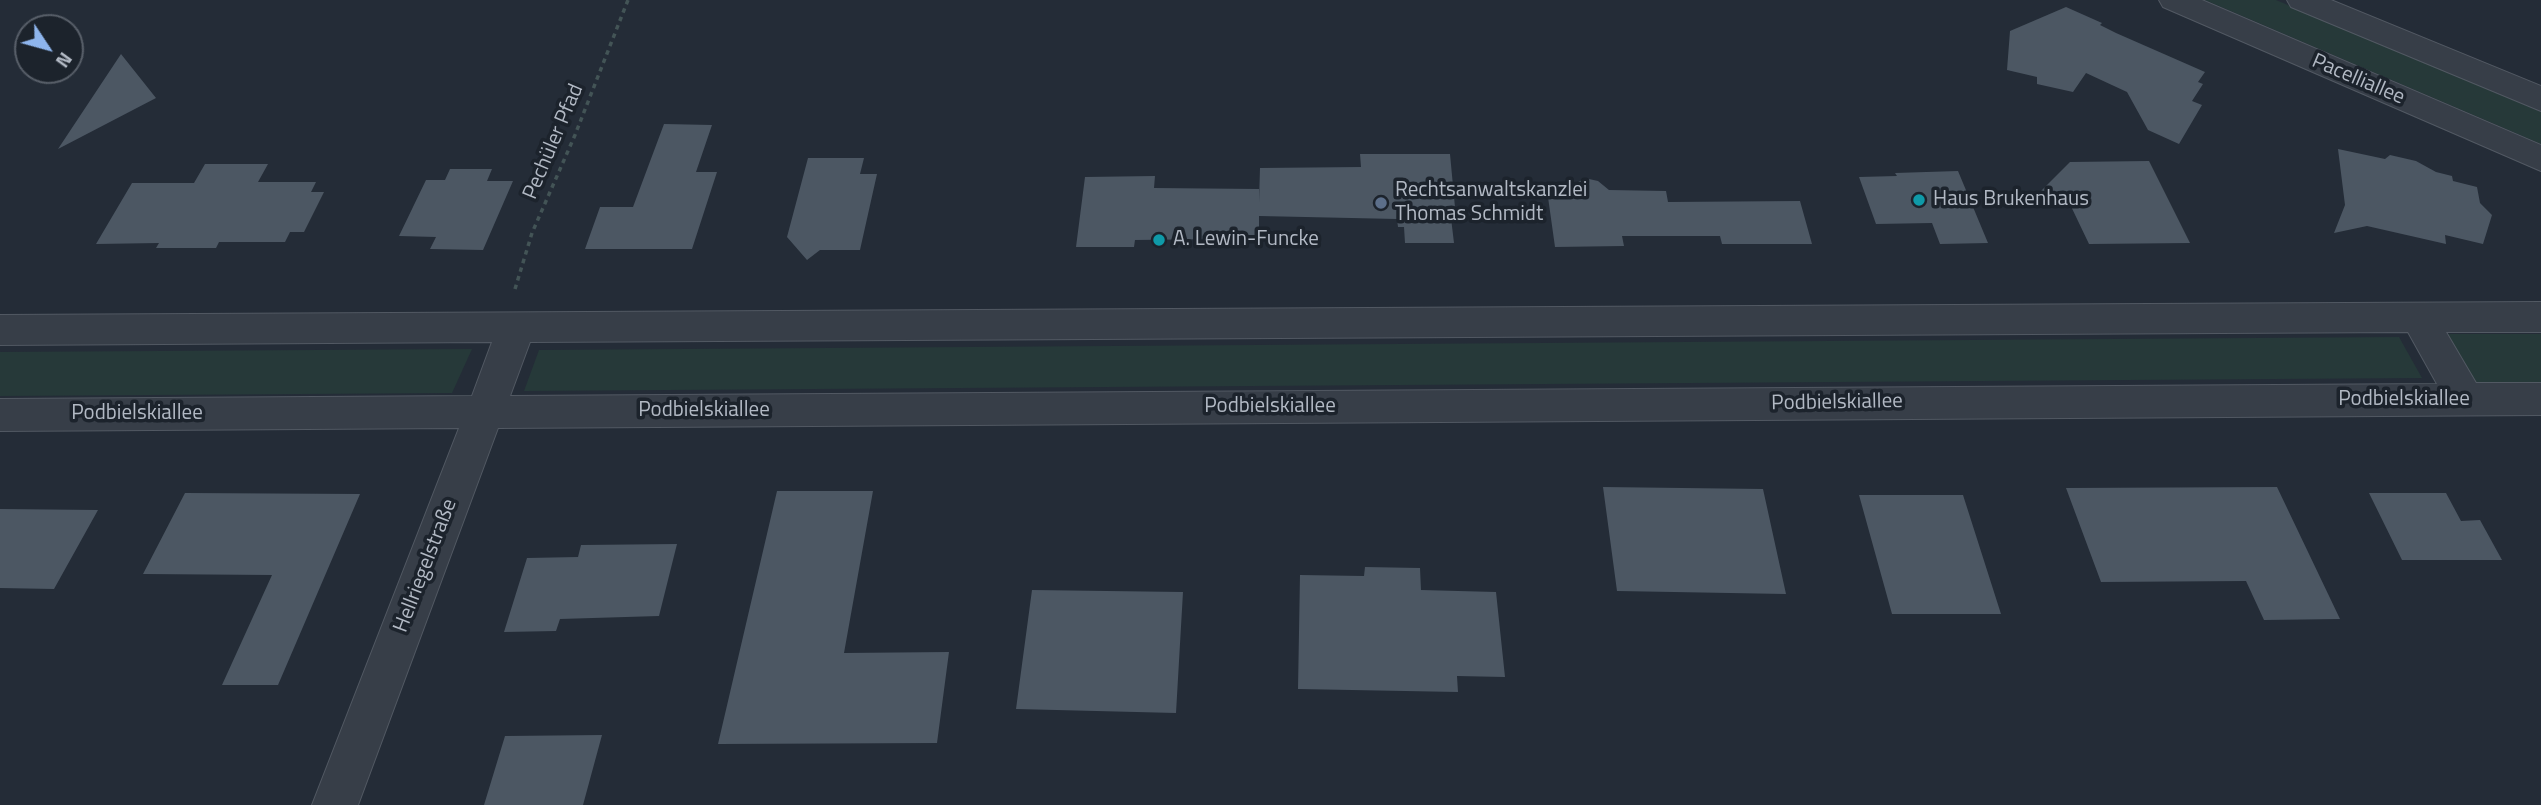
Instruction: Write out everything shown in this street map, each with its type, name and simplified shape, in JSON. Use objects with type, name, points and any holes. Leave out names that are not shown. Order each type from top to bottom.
[{"type":"street","name":"Pacelliallee","points":[[2174,0],[2541,159]]},
{"type":"street","points":[[2302,0],[2541,99]]},
{"type":"street","points":[[0,330],[515,312],[2541,317]]},
{"type":"street","name":"Hellriegelstraße","points":[[335,805],[485,412],[515,312]]},
{"type":"street","points":[[2418,317],[2466,400]]},
{"type":"street","name":"Podbielskiallee","points":[[0,415],[2541,399]]},
{"type":"path","name":"Pechüler Pfad","points":[[515,312],[532,233],[575,135],[628,0]]},
{"type":"shaded area","points":[[2205,0],[2276,0],[2541,112],[2541,144]]},
{"type":"shaded area","points":[[2541,334],[2541,383],[2473,382],[2445,335]]},
{"type":"shaded area","points":[[2399,337],[2422,378],[524,391],[539,350]]},
{"type":"shaded area","points":[[472,349],[452,393],[0,396],[0,352]]},
{"type":"building","points":[[2066,7],[2102,23],[2100,25],[2116,33],[2205,72],[2198,82],[2203,84],[2192,101],[2202,105],[2179,144],[2148,130],[2127,92],[2086,73],[2073,92],[2037,84],[2037,77],[2007,70],[2010,31]]},
{"type":"building","points":[[121,54],[156,98],[58,149]]},
{"type":"building","points":[[664,124],[712,125],[696,172],[717,172],[692,249],[585,249],[600,207],[633,207]]},
{"type":"building","points":[[2338,149],[2385,159],[2390,155],[2416,161],[2436,172],[2452,176],[2453,181],[2477,187],[2480,203],[2492,215],[2483,244],[2445,235],[2446,244],[2367,226],[2334,233],[2345,205]]},
{"type":"building","points":[[1360,154],[1450,154],[1456,218],[1451,218],[1454,243],[1405,243],[1404,227],[1398,227],[1397,219],[1259,216],[1259,242],[1223,242],[1223,239],[1135,240],[1134,247],[1076,247],[1085,177],[1155,176],[1154,188],[1259,189],[1259,202],[1260,168],[1361,167]]},
{"type":"building","points":[[808,158],[864,158],[860,174],[877,174],[860,250],[820,250],[807,260],[787,237]]},
{"type":"building","points":[[2149,161],[2190,243],[2089,244],[2067,198],[2041,191],[2070,162]]},
{"type":"building","points":[[205,164],[268,164],[258,182],[316,182],[311,192],[324,192],[304,232],[290,232],[285,242],[219,242],[216,248],[156,248],[159,243],[96,244],[132,183],[194,183]]},
{"type":"building","points":[[450,169],[492,169],[487,181],[513,181],[483,250],[430,249],[436,237],[399,236],[426,180],[445,180]]},
{"type":"building","name":"Haus Brukenhaus","points":[[1958,171],[1988,243],[1940,244],[1932,223],[1876,224],[1859,177],[1897,176],[1895,173]]},
{"type":"building","points":[[1589,179],[1598,181],[1609,190],[1666,191],[1668,202],[1800,201],[1812,244],[1722,244],[1720,236],[1622,236],[1624,246],[1555,247],[1547,190],[1563,190]]},
{"type":"building","points":[[1603,487],[1763,489],[1786,594],[1617,591]]},
{"type":"building","points":[[2277,487],[2340,619],[2264,620],[2246,581],[2101,582],[2066,488]]},
{"type":"building","points":[[777,491],[873,491],[844,653],[949,652],[937,743],[718,744]]},
{"type":"building","points":[[185,493],[360,494],[278,685],[222,685],[272,575],[143,574]]},
{"type":"building","points":[[2369,493],[2446,493],[2461,521],[2480,520],[2502,560],[2402,560]]},
{"type":"building","points":[[1859,495],[1963,495],[2001,614],[1892,614]]},
{"type":"building","points":[[0,509],[98,510],[54,589],[0,588]]},
{"type":"building","points":[[677,544],[659,616],[560,619],[556,631],[504,632],[527,558],[578,557],[581,545]]},
{"type":"building","points":[[1365,567],[1420,568],[1421,590],[1496,592],[1505,677],[1457,676],[1458,692],[1298,689],[1300,575],[1364,576]]},
{"type":"building","points":[[1032,590],[1183,592],[1176,713],[1016,709]]},
{"type":"building","points":[[602,735],[583,805],[484,805],[505,736]]},
{"type":"place","name":"Haus Brukenhaus","points":[[1919,200]]},
{"type":"place","name":"Rechtsanwaltskanzlei Thomas Schmidt","points":[[1381,203]]},
{"type":"place","name":"A. Lewin-Funcke","points":[[1159,240]]}]
